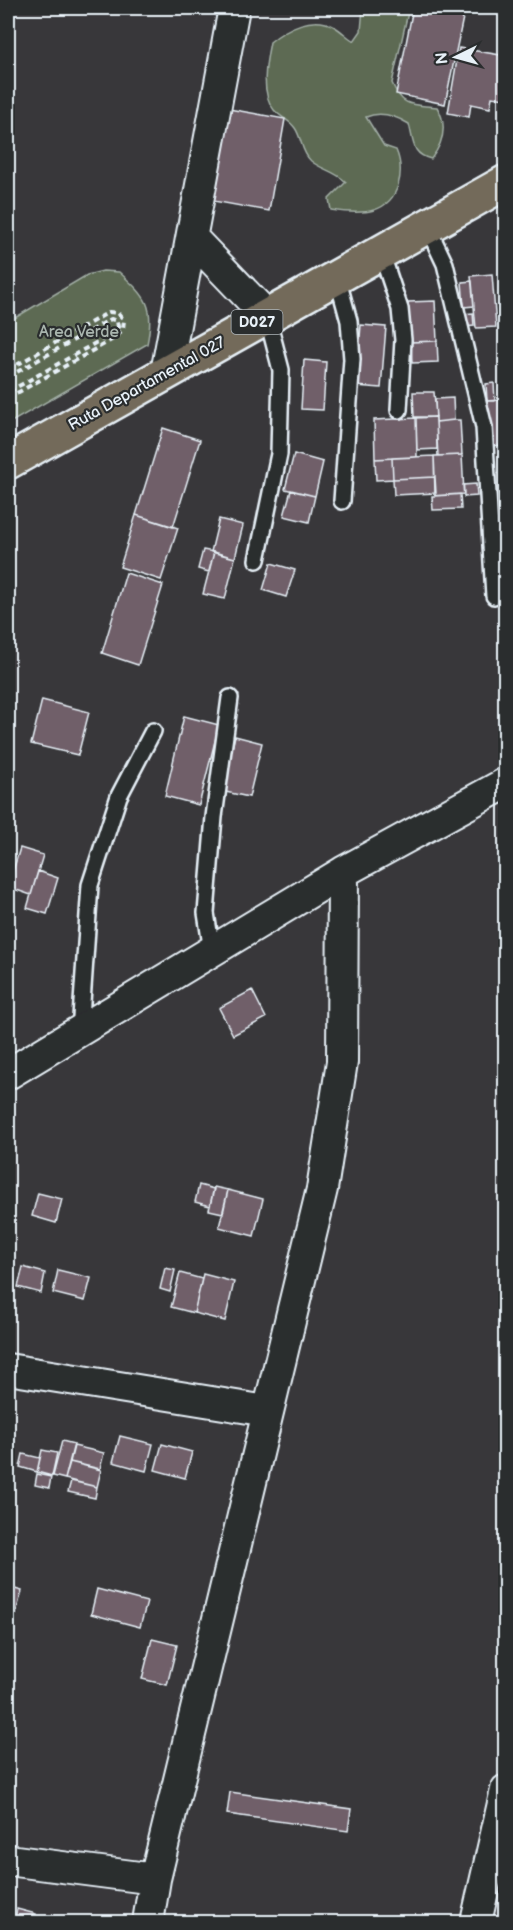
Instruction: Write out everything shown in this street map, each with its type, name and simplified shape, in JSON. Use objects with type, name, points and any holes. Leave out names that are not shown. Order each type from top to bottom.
[{"type":"main road","name":"Ruta Departamental 027","points":[[8,463],[506,182]]},
{"type":"street","points":[[166,373],[234,8]]},
{"type":"street","points":[[192,238],[267,316]]},
{"type":"street","points":[[8,1074],[343,872],[506,783]]},
{"type":"street","points":[[148,1923],[155,1880],[322,1188],[342,1062],[343,872]]},
{"type":"street","points":[[8,1369],[267,1411]]},
{"type":"street","points":[[476,1923],[506,1790]]},
{"type":"street","points":[[8,1860],[155,1880]]},
{"type":"lane","points":[[427,226],[445,264],[484,427],[494,596]]},
{"type":"lane","points":[[381,252],[400,309],[403,340],[399,410]]},
{"type":"lane","points":[[337,277],[349,321],[352,359],[342,501]]},
{"type":"lane","points":[[257,560],[279,454],[281,370],[267,316]]},
{"type":"lane","points":[[212,951],[206,913],[214,817],[231,698]]},
{"type":"lane","points":[[80,1032],[90,885],[119,795],[153,731]]},
{"type":"path","points":[[8,370],[109,312],[118,313],[124,320],[123,329],[115,338],[8,398]]},
{"type":"path","points":[[8,377],[105,322],[115,319],[117,321],[118,327],[112,333],[8,392]]},
{"type":"green space","points":[[363,8],[409,8],[392,83],[400,97],[410,104],[437,107],[443,120],[443,133],[442,140],[431,159],[417,150],[409,124],[388,115],[377,114],[366,117],[384,146],[396,150],[400,176],[395,193],[383,206],[369,211],[347,212],[331,210],[329,199],[346,182],[311,161],[305,153],[295,128],[274,110],[267,95],[266,68],[270,42],[301,24],[327,23],[354,41],[361,31]]},
{"type":"green space","name":"Area Verde","points":[[103,271],[119,272],[142,296],[149,311],[150,320],[147,344],[8,424],[8,322],[87,275]]},
{"type":"building","points":[[413,8],[465,8],[445,104],[396,94]]},
{"type":"building","points":[[459,48],[506,56],[505,99],[492,97],[490,108],[471,104],[469,117],[448,113]]},
{"type":"building","points":[[223,108],[285,119],[269,211],[208,200]]},
{"type":"building","points":[[492,274],[496,327],[476,328],[471,276]]},
{"type":"building","points":[[472,281],[474,306],[464,307],[462,282]]},
{"type":"building","points":[[435,301],[437,341],[409,342],[408,302]]},
{"type":"building","points":[[473,313],[474,326],[464,327],[462,314]]},
{"type":"building","points":[[361,325],[386,327],[381,388],[356,386]]},
{"type":"building","points":[[437,341],[438,362],[412,363],[411,342]]},
{"type":"building","points":[[304,360],[326,362],[323,410],[301,409]]},
{"type":"building","points":[[494,383],[495,401],[487,401],[486,384]]},
{"type":"building","points":[[413,392],[434,392],[436,417],[414,417]]},
{"type":"building","points":[[453,398],[454,420],[436,422],[435,399]]},
{"type":"building","points":[[500,400],[503,445],[491,446],[487,401]]},
{"type":"building","points":[[436,417],[437,449],[417,450],[416,418]]},
{"type":"building","points":[[416,418],[417,457],[375,459],[374,420]]},
{"type":"building","points":[[460,420],[462,455],[438,456],[436,422]]},
{"type":"building","points":[[163,428],[200,440],[173,527],[136,515]]},
{"type":"building","points":[[294,454],[323,462],[315,496],[285,489]]},
{"type":"building","points":[[462,455],[464,494],[435,496],[434,456]]},
{"type":"building","points":[[434,456],[435,477],[393,479],[392,458]]},
{"type":"building","points":[[392,458],[393,479],[376,480],[375,459]]},
{"type":"building","points":[[435,477],[436,493],[394,495],[393,479]]},
{"type":"building","points":[[476,484],[477,496],[464,497],[463,485]]},
{"type":"building","points":[[291,490],[315,496],[309,522],[284,516]]},
{"type":"building","points":[[460,494],[461,509],[433,510],[432,496]]},
{"type":"building","points":[[136,515],[178,528],[161,580],[120,567]]},
{"type":"building","points":[[219,519],[243,525],[235,558],[211,552]]},
{"type":"building","points":[[203,550],[214,552],[209,572],[198,569]]},
{"type":"building","points":[[214,552],[235,558],[225,599],[203,594]]},
{"type":"building","points":[[271,563],[295,570],[286,597],[263,590]]},
{"type":"building","points":[[126,573],[163,585],[138,665],[102,653]]},
{"type":"building","points":[[42,700],[89,712],[78,755],[31,744]]},
{"type":"building","points":[[184,716],[219,725],[199,805],[165,796]]},
{"type":"building","points":[[235,736],[262,743],[249,797],[221,791]]},
{"type":"building","points":[[20,848],[43,855],[31,895],[8,887]]},
{"type":"building","points":[[38,871],[58,878],[47,914],[27,908]]},
{"type":"building","points":[[252,990],[266,1018],[233,1035],[219,1008]]},
{"type":"building","points":[[199,1185],[214,1189],[210,1206],[195,1202]]},
{"type":"building","points":[[214,1187],[228,1190],[223,1213],[209,1210]]},
{"type":"building","points":[[228,1190],[263,1199],[254,1236],[219,1227]]},
{"type":"building","points":[[38,1193],[62,1199],[56,1223],[32,1216]]},
{"type":"building","points":[[23,1267],[45,1273],[41,1293],[18,1287]]},
{"type":"building","points":[[165,1268],[175,1270],[170,1292],[160,1289]]},
{"type":"building","points":[[58,1270],[91,1278],[85,1301],[53,1293]]},
{"type":"building","points":[[180,1273],[202,1279],[194,1313],[171,1307]]},
{"type":"building","points":[[203,1274],[234,1282],[225,1321],[194,1313]]},
{"type":"building","points":[[120,1436],[153,1444],[146,1471],[113,1462]]},
{"type":"building","points":[[62,1441],[74,1444],[65,1479],[53,1476]]},
{"type":"building","points":[[162,1444],[192,1452],[185,1478],[155,1470]]},
{"type":"building","points":[[74,1446],[104,1453],[100,1469],[70,1462]]},
{"type":"building","points":[[42,1450],[57,1453],[52,1476],[37,1472]]},
{"type":"building","points":[[23,1454],[40,1458],[37,1472],[20,1467]]},
{"type":"building","points":[[70,1462],[101,1470],[97,1487],[65,1479]]},
{"type":"building","points":[[37,1474],[51,1477],[49,1488],[35,1485]]},
{"type":"building","points":[[71,1481],[97,1487],[95,1498],[68,1492]]},
{"type":"building","points":[[8,1587],[22,1591],[15,1616],[8,1614]]},
{"type":"building","points":[[97,1589],[147,1602],[140,1627],[91,1614]]},
{"type":"building","points":[[152,1639],[177,1645],[167,1685],[142,1679]]},
{"type":"building","points":[[230,1792],[351,1809],[348,1831],[227,1814]]},
{"type":"building","points":[[17,1909],[36,1914],[34,1922],[14,1922]]}]
